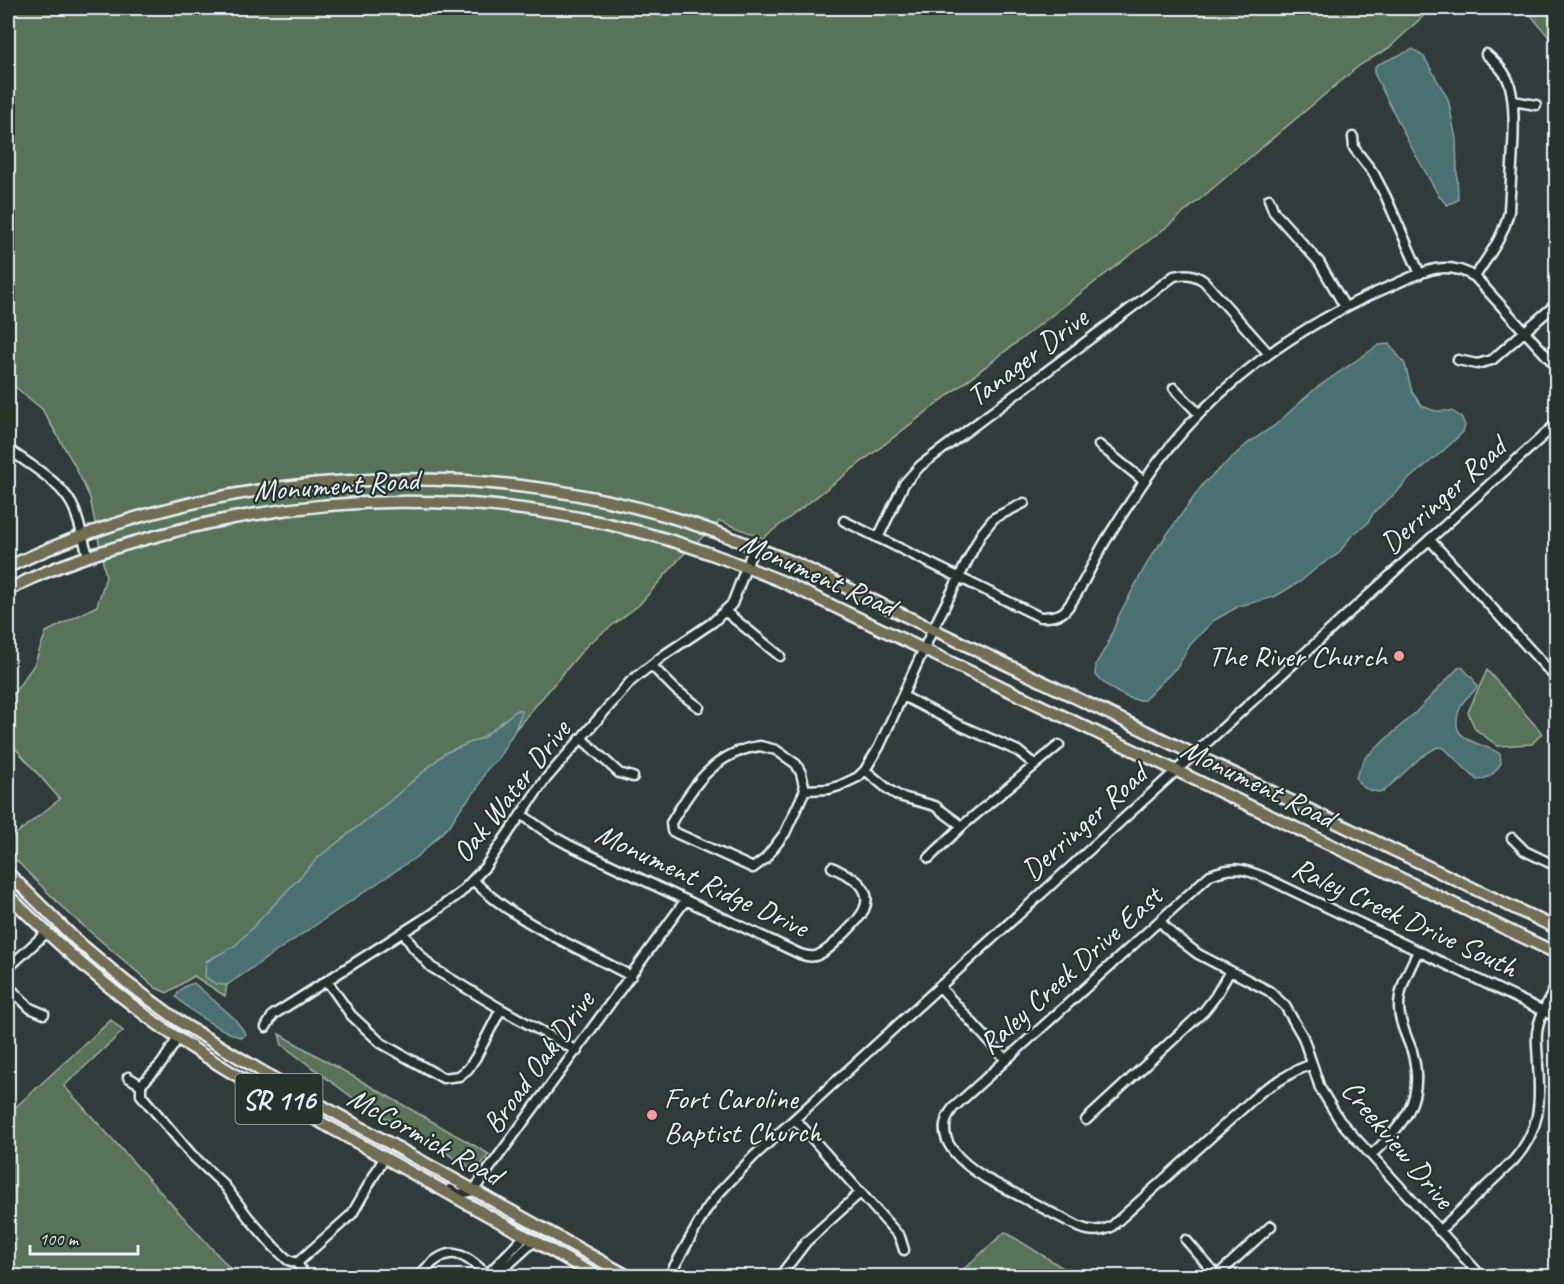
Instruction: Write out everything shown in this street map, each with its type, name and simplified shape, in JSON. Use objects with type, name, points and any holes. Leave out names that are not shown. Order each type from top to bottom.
[{"type":"main road","name":"Monument Road","points":[[10,566],[82,535],[130,520],[188,505],[279,487],[342,482],[426,480],[495,484],[591,498],[684,521],[795,563],[1557,928]]},
{"type":"main road","name":"Monument Road","points":[[8,590],[22,582],[88,556],[193,526],[245,515],[344,503],[394,501],[508,507],[579,518],[672,541],[781,581],[1557,953]]},
{"type":"main road","name":"McCormick Road","points":[[8,873],[76,940],[137,990],[239,1059],[628,1276]]},
{"type":"main road","points":[[8,888],[22,896],[56,928],[76,940]]},
{"type":"main road","name":"McCormick Road","points":[[8,894],[46,933],[135,1008],[178,1038],[234,1074],[597,1276]]},
{"type":"main road","points":[[117,993],[137,990]]},
{"type":"main road","points":[[135,1008],[145,1006],[162,1008]]},
{"type":"street","points":[[1475,277],[1506,229],[1509,211],[1513,101],[1507,78],[1486,54]]},
{"type":"street","points":[[1513,101],[1536,105]]},
{"type":"street","points":[[1353,137],[1354,148],[1374,174],[1420,274]]},
{"type":"street","points":[[1269,200],[1274,212],[1319,262],[1345,307]]},
{"type":"street","points":[[843,521],[1040,616],[1051,617],[1064,612],[1144,481],[1199,414],[1269,354],[1309,326],[1345,307],[1432,269],[1453,267],[1475,277],[1557,366]]},
{"type":"street","name":"Tanager Drive","points":[[878,538],[904,484],[920,466],[1174,276],[1187,273],[1198,277],[1269,354]]},
{"type":"street","points":[[1458,360],[1477,364],[1485,363],[1526,332],[1557,304]]},
{"type":"street","points":[[1174,388],[1199,414]]},
{"type":"street","name":"Derringer Road","points":[[669,1276],[695,1228],[717,1194],[754,1156],[1557,424]]},
{"type":"street","points":[[1099,445],[1144,481]]},
{"type":"street","points":[[8,449],[47,478],[65,495],[75,510],[88,556]]},
{"type":"street","points":[[805,790],[830,789],[839,786],[858,777],[865,770],[879,747],[933,629],[986,525],[1004,512],[1024,503]]},
{"type":"street","points":[[1430,540],[1557,678]]},
{"type":"street","name":"Oak Water Drive","points":[[266,1027],[273,1015],[447,903],[473,880],[544,781],[631,681],[726,612],[732,604],[754,547]]},
{"type":"street","points":[[726,612],[780,656]]},
{"type":"street","points":[[651,665],[676,690],[699,707]]},
{"type":"street","points":[[903,696],[957,724],[1018,751],[1035,765]]},
{"type":"street","points":[[581,738],[619,773],[633,777]]},
{"type":"street","points":[[929,858],[962,826],[1059,745]]},
{"type":"street","points":[[751,747],[768,747],[785,754],[798,768],[805,790],[786,833],[765,858],[753,868],[672,831],[671,823],[690,791],[704,774],[718,762],[751,747]]},
{"type":"street","points":[[865,770],[876,781],[899,796],[936,806],[962,826]]},
{"type":"street","name":"Monument Ridge Drive","points":[[521,814],[569,845],[685,901],[800,954],[812,957],[819,955],[841,938],[864,913],[866,905],[866,896],[860,883],[832,867]]},
{"type":"street","points":[[1512,838],[1525,851],[1557,866]]},
{"type":"street","name":"Raley Creek Drive East","points":[[1230,868],[1210,875],[948,1115],[945,1121],[945,1139],[953,1151],[974,1171],[1079,1227],[1095,1232],[1105,1230],[1262,1090],[1312,1064]]},
{"type":"street","name":"Raley Creek Drive South","points":[[1230,868],[1250,871],[1557,1017]]},
{"type":"street","points":[[473,880],[482,890],[509,910],[630,976]]},
{"type":"street","name":"Broad Oak Drive","points":[[473,1191],[685,901]]},
{"type":"street","name":"Creekview Drive","points":[[1160,921],[1179,940],[1198,954],[1269,991],[1285,1006],[1303,1037],[1320,1088],[1331,1109],[1481,1276]]},
{"type":"street","points":[[403,932],[431,967],[577,1051]]},
{"type":"street","points":[[8,968],[46,933]]},
{"type":"street","points":[[1371,1155],[1399,1129],[1411,1107],[1414,1094],[1415,1062],[1399,1007],[1403,983],[1418,951]]},
{"type":"street","points":[[1086,1120],[1204,1011],[1220,990],[1230,971]]},
{"type":"street","points":[[327,981],[361,1027],[381,1043],[443,1078],[453,1078],[468,1069],[501,1009]]},
{"type":"street","points":[[8,986],[30,1008],[44,1014]]},
{"type":"street","points":[[939,986],[1006,1060]]},
{"type":"street","points":[[1439,1231],[1514,1160],[1524,1149],[1533,1133],[1539,1114],[1540,1096],[1537,1031],[1557,986]]},
{"type":"street","points":[[141,1090],[178,1038]]},
{"type":"street","points":[[128,1077],[141,1090],[191,1155],[225,1186],[275,1248],[288,1260],[297,1263],[304,1274]]},
{"type":"street","points":[[795,1119],[900,1237],[904,1250]]},
{"type":"street","points":[[297,1263],[352,1214],[384,1158]]},
{"type":"street","points":[[405,1170],[426,1176],[459,1194],[473,1191]]},
{"type":"street","points":[[780,1276],[806,1242],[861,1192]]},
{"type":"street","points":[[1186,1240],[1219,1276],[1271,1226]]},
{"type":"street","points":[[419,1276],[441,1257],[453,1254],[465,1256],[490,1276],[529,1239]]},
{"type":"green space","points":[[8,8],[1432,8],[1389,48],[1360,65],[1169,225],[763,538],[720,521],[681,557],[639,605],[588,644],[515,730],[522,711],[517,710],[482,738],[445,753],[384,806],[318,858],[236,946],[206,961],[216,984],[227,985],[225,996],[194,976],[167,993],[156,988],[66,911],[8,852],[8,840],[60,799],[8,740],[8,701],[34,665],[46,632],[97,606],[106,577],[90,498],[74,464],[42,409],[8,381]]},
{"type":"green space","points":[[1525,8],[1556,8],[1556,46]]},
{"type":"green space","points":[[1487,670],[1542,733],[1532,744],[1498,746],[1475,729],[1468,712]]},
{"type":"green space","points":[[111,1020],[123,1031],[64,1086],[237,1276],[8,1276],[8,1114]]},
{"type":"green space","points":[[279,1034],[489,1154],[476,1171],[356,1100],[282,1045]]},
{"type":"green space","points":[[1005,1232],[1076,1276],[956,1276]]},
{"type":"water","points":[[1413,49],[1424,57],[1448,99],[1456,139],[1458,200],[1447,205],[1439,196],[1409,143],[1374,73],[1376,65]]},
{"type":"water","points":[[1389,344],[1405,364],[1412,392],[1422,406],[1435,411],[1452,411],[1461,417],[1465,425],[1463,432],[1374,512],[1367,524],[1352,535],[1338,554],[1300,582],[1274,597],[1239,606],[1213,621],[1190,645],[1178,666],[1144,700],[1124,696],[1105,683],[1095,674],[1096,664],[1108,643],[1119,615],[1150,558],[1204,483],[1248,443],[1274,426],[1316,388],[1379,345]]},
{"type":"water","points":[[1462,667],[1477,687],[1462,704],[1457,717],[1457,726],[1466,738],[1500,754],[1501,763],[1496,770],[1488,777],[1477,780],[1444,748],[1437,747],[1421,757],[1383,792],[1363,787],[1356,777],[1365,758],[1416,712],[1458,668]]},
{"type":"water","points":[[517,710],[522,711],[515,730],[498,759],[487,769],[477,789],[450,825],[419,855],[227,985],[216,984],[205,977],[206,962],[236,945],[318,858],[384,806],[445,753],[482,738]]},
{"type":"water","points":[[194,983],[234,1018],[246,1034],[242,1038],[207,1021],[176,997],[183,988]]},
{"type":"place","name":"The River Church","points":[[1399,656]]},
{"type":"place","name":"Fort Caroline Baptist Church","points":[[652,1115]]}]
